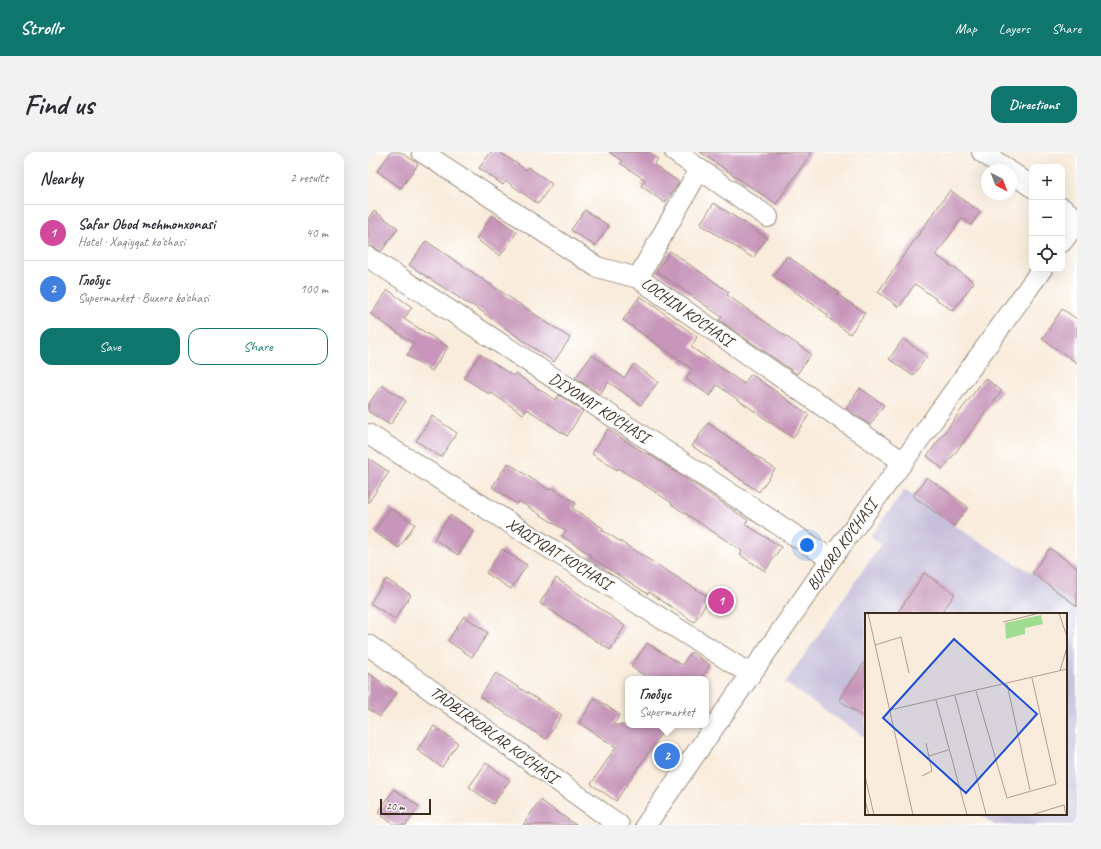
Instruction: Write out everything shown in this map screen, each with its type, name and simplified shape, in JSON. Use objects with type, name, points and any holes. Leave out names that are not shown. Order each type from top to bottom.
[{"type":"street","name":"LOCHIN KO'CHASI","points":[[422,152],[597,266],[638,278],[903,462]]},
{"type":"street","points":[[675,152],[768,217]]},
{"type":"street","points":[[982,152],[999,164]]},
{"type":"street","points":[[638,278],[699,170]]},
{"type":"street","points":[[1017,176],[1029,185]]},
{"type":"street","points":[[1065,210],[1077,219]]},
{"type":"street","points":[[1065,238],[1077,222]]},
{"type":"street","name":"DIYONAT KO'CHASI","points":[[368,257],[831,559]]},
{"type":"street","name":"BUXORO KO'CHASI","points":[[646,825],[831,559],[1040,272]]},
{"type":"street","name":"XAQIYQAT KO'CHASI","points":[[368,434],[750,674]]},
{"type":"street","name":"TADBIRKORLAR KO'CHASI","points":[[368,645],[620,825]]},
{"type":"shaded area","points":[[905,490],[954,526],[1032,573],[1077,606],[1077,825],[995,825],[980,815],[1067,815],[1067,613],[865,613],[865,737],[785,683],[881,544],[870,536]]},
{"type":"building","points":[[391,152],[401,152],[418,164],[401,188],[377,171]]},
{"type":"building","points":[[491,152],[500,152],[526,170],[528,167],[552,184],[538,204],[506,181],[503,185],[479,168]]},
{"type":"building","points":[[609,152],[648,152],[658,159],[654,165],[679,182],[665,203],[641,186],[645,180],[620,163],[622,161]]},
{"type":"building","points":[[700,152],[812,152],[776,204]]},
{"type":"building","points":[[950,190],[980,212],[971,225],[962,218],[936,255],[974,282],[953,311],[915,284],[899,307],[878,292]]},
{"type":"building","points":[[714,203],[767,238],[753,258],[700,224]]},
{"type":"building","points":[[585,210],[609,226],[595,246],[571,230]]},
{"type":"building","points":[[374,211],[398,228],[381,252],[368,243],[368,219]]},
{"type":"building","points":[[492,215],[517,232],[500,256],[476,239]]},
{"type":"building","points":[[426,241],[570,338],[554,362],[471,304],[470,305],[409,265]]},
{"type":"building","points":[[670,251],[729,292],[727,295],[811,354],[797,374],[719,320],[722,317],[656,271]]},
{"type":"building","points":[[787,256],[839,292],[837,294],[865,313],[850,334],[827,317],[828,315],[773,276]]},
{"type":"building","points":[[388,290],[412,307],[404,319],[448,347],[432,371],[407,355],[414,344],[371,314]]},
{"type":"building","points":[[640,296],[697,337],[691,347],[744,384],[751,374],[809,415],[793,438],[717,385],[710,396],[686,379],[692,369],[623,320]]},
{"type":"building","points":[[1062,309],[1077,319],[1077,363],[1042,339]]},
{"type":"building","points":[[903,339],[927,356],[913,376],[889,359]]},
{"type":"building","points":[[480,354],[513,376],[515,373],[555,400],[559,395],[583,411],[567,436],[527,409],[523,414],[490,392],[489,394],[464,378]]},
{"type":"building","points":[[592,355],[624,378],[634,364],[658,382],[641,405],[608,382],[600,394],[575,378]]},
{"type":"building","points":[[985,378],[1002,391],[943,469],[927,456]]},
{"type":"building","points":[[382,385],[406,401],[390,425],[368,411],[368,405]]},
{"type":"building","points":[[860,388],[884,405],[870,425],[846,408]]},
{"type":"building","points":[[432,416],[457,433],[441,457],[416,441]]},
{"type":"building","points":[[708,423],[775,469],[759,492],[692,446]]},
{"type":"building","points":[[608,429],[748,520],[745,524],[781,547],[765,571],[740,555],[742,551],[671,504],[672,503],[618,468],[617,470],[592,454]]},
{"type":"building","points":[[368,458],[389,472],[368,503]]},
{"type":"building","points":[[508,463],[549,490],[551,487],[576,503],[572,508],[603,528],[602,530],[710,598],[694,622],[649,592],[648,594],[590,557],[591,555],[562,536],[566,531],[519,501],[517,504],[492,487]]},
{"type":"building","points":[[927,477],[968,507],[954,526],[913,496]]},
{"type":"building","points":[[390,508],[415,524],[399,548],[374,532]]},
{"type":"building","points":[[450,515],[474,531],[458,555],[434,539]]},
{"type":"building","points":[[1050,548],[1077,568],[1077,606],[1032,573]]},
{"type":"building","points":[[502,549],[527,565],[511,589],[486,573]]},
{"type":"building","points":[[924,573],[955,594],[942,613],[898,613]]},
{"type":"building","points":[[556,578],[625,626],[610,650],[540,603]]},
{"type":"building","points":[[386,579],[411,595],[395,619],[370,603]]},
{"type":"building","points":[[464,616],[488,633],[472,657],[448,641]]},
{"type":"building","points":[[647,643],[682,665],[691,652],[710,665],[702,676],[645,676],[631,667]]},
{"type":"building","points":[[865,661],[865,718],[839,700]]},
{"type":"building","points":[[368,673],[397,693],[380,717],[368,709]]},
{"type":"building","points":[[496,673],[562,715],[546,739],[480,697]]},
{"type":"building","points":[[595,698],[620,715],[613,725],[625,725],[625,728],[665,728],[616,801],[591,784],[616,747],[579,723]]},
{"type":"building","points":[[434,726],[458,743],[442,767],[417,750]]},
{"type":"building","points":[[486,763],[510,780],[493,804],[469,787]]},
{"type":"building","points":[[394,789],[419,806],[406,825],[395,825],[378,813]]},
{"type":"building","points":[[540,800],[576,825],[523,825]]},
{"type":"place","name":"Safar Obod mehmonxonasi","points":[[721,601]]},
{"type":"place","name":"Глобус","points":[[667,756]]}]
